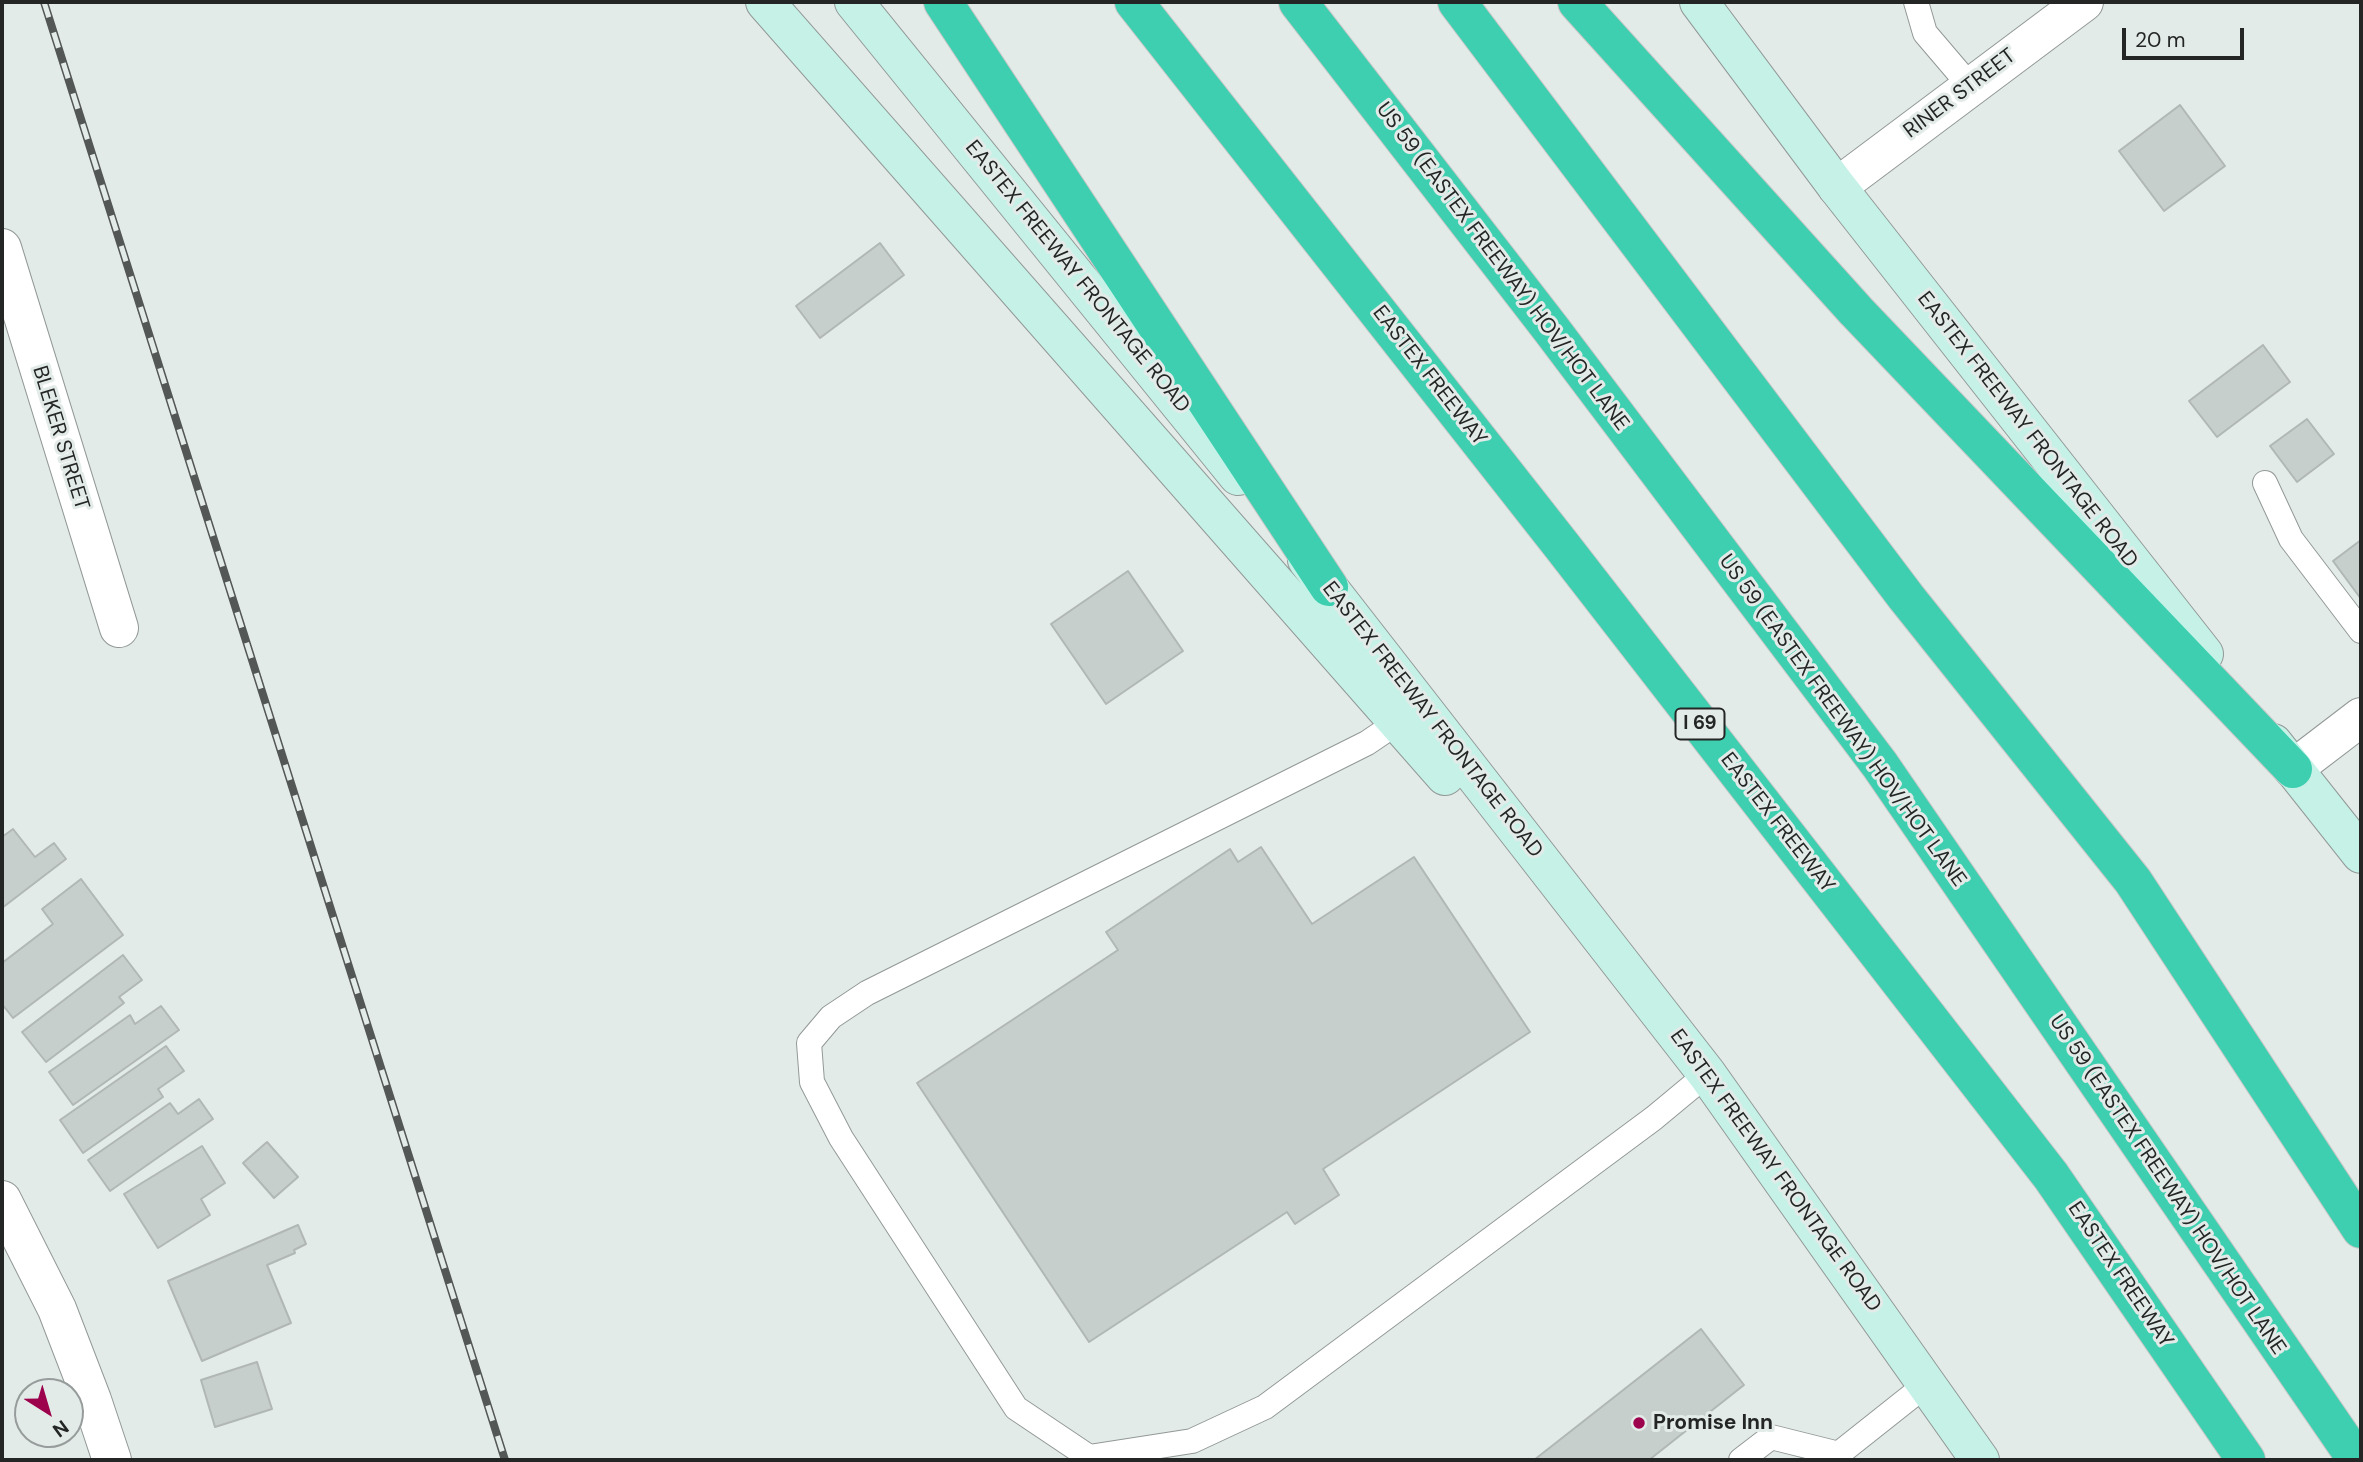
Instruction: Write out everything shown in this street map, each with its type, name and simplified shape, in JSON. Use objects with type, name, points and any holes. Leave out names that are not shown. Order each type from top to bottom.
[{"type":"highway","points":[[943,2],[1329,587]]},
{"type":"highway","name":"EASTEX FREEWAY","points":[[1135,2],[2051,1176],[2246,1460]]},
{"type":"highway","name":"US 59 (EASTEX FREEWAY) HOV/HOT LANE","points":[[1298,2],[1551,329],[1880,765],[2357,1460]]},
{"type":"highway","points":[[1457,2],[1906,597],[2133,881],[2361,1230]]},
{"type":"highway","points":[[1577,2],[1856,311],[2293,769]]},
{"type":"main road","points":[[765,2],[1707,1074]]},
{"type":"main road","name":"EASTEX FREEWAY FRONTAGE ROAD","points":[[854,2],[1329,587],[1707,1074],[1980,1460]]},
{"type":"main road","name":"EASTEX FREEWAY FRONTAGE ROAD","points":[[1699,2],[1837,187],[2361,854]]},
{"type":"street","name":"RINER STREET","points":[[1837,187],[2084,2]]},
{"type":"street","name":"BLEKER STREET","points":[[2,248],[119,628]]},
{"type":"street","points":[[2293,769],[2361,717]]},
{"type":"street","points":[[2,1200],[57,1310],[92,1400],[111,1460]]},
{"type":"lane","points":[[1916,2],[1925,33],[1971,87]]},
{"type":"lane","points":[[2265,483],[2291,539],[2361,631]]},
{"type":"lane","points":[[1398,722],[1367,743],[867,993],[831,1017],[808,1043],[813,1082],[841,1138],[1016,1408],[1089,1457],[1192,1441],[1265,1407],[1654,1118],[1707,1074]]},
{"type":"lane","points":[[1741,1460],[1771,1437],[1835,1457],[1928,1384]]},
{"type":"building","points":[[2180,105],[2225,166],[2164,211],[2119,151]]},
{"type":"building","points":[[880,243],[904,275],[820,338],[796,306]]},
{"type":"building","points":[[2263,345],[2290,382],[2217,437],[2189,401]]},
{"type":"building","points":[[2307,419],[2334,454],[2297,482],[2270,446]]},
{"type":"building","points":[[2361,540],[2361,599],[2333,561]]},
{"type":"building","points":[[1128,571],[1183,651],[1106,704],[1051,624]]},
{"type":"building","points":[[13,829],[35,857],[54,843],[66,859],[2,908],[2,837]]},
{"type":"building","points":[[1261,847],[1312,924],[1414,857],[1530,1032],[1323,1169],[1339,1195],[1295,1224],[1287,1212],[1089,1342],[917,1083],[1118,950],[1106,932],[1230,849],[1238,862]]},
{"type":"building","points":[[81,879],[123,935],[13,1018],[2,1004],[2,963],[53,924],[42,909]]},
{"type":"building","points":[[123,955],[142,980],[119,997],[124,1003],[46,1062],[22,1032]]},
{"type":"building","points":[[161,1006],[179,1030],[73,1105],[49,1072],[130,1015],[135,1024]]},
{"type":"building","points":[[166,1046],[184,1071],[158,1089],[163,1097],[83,1153],[60,1120]]},
{"type":"building","points":[[199,1099],[213,1119],[110,1191],[88,1160],[170,1103],[178,1114]]},
{"type":"building","points":[[267,1142],[298,1177],[274,1198],[243,1163]]},
{"type":"building","points":[[202,1146],[225,1183],[201,1199],[210,1215],[158,1248],[124,1194]]},
{"type":"building","points":[[298,1225],[306,1244],[294,1250],[295,1253],[267,1265],[291,1323],[202,1361],[168,1281]]},
{"type":"building","name":"Promise Inn","points":[[1701,1329],[1744,1385],[1649,1460],[1534,1460]]},
{"type":"building","points":[[257,1362],[272,1409],[215,1427],[201,1380]]},
{"type":"railway","points":[[44,2],[505,1460]]},
{"type":"place","name":"Promise Inn","points":[[1639,1423]]}]
